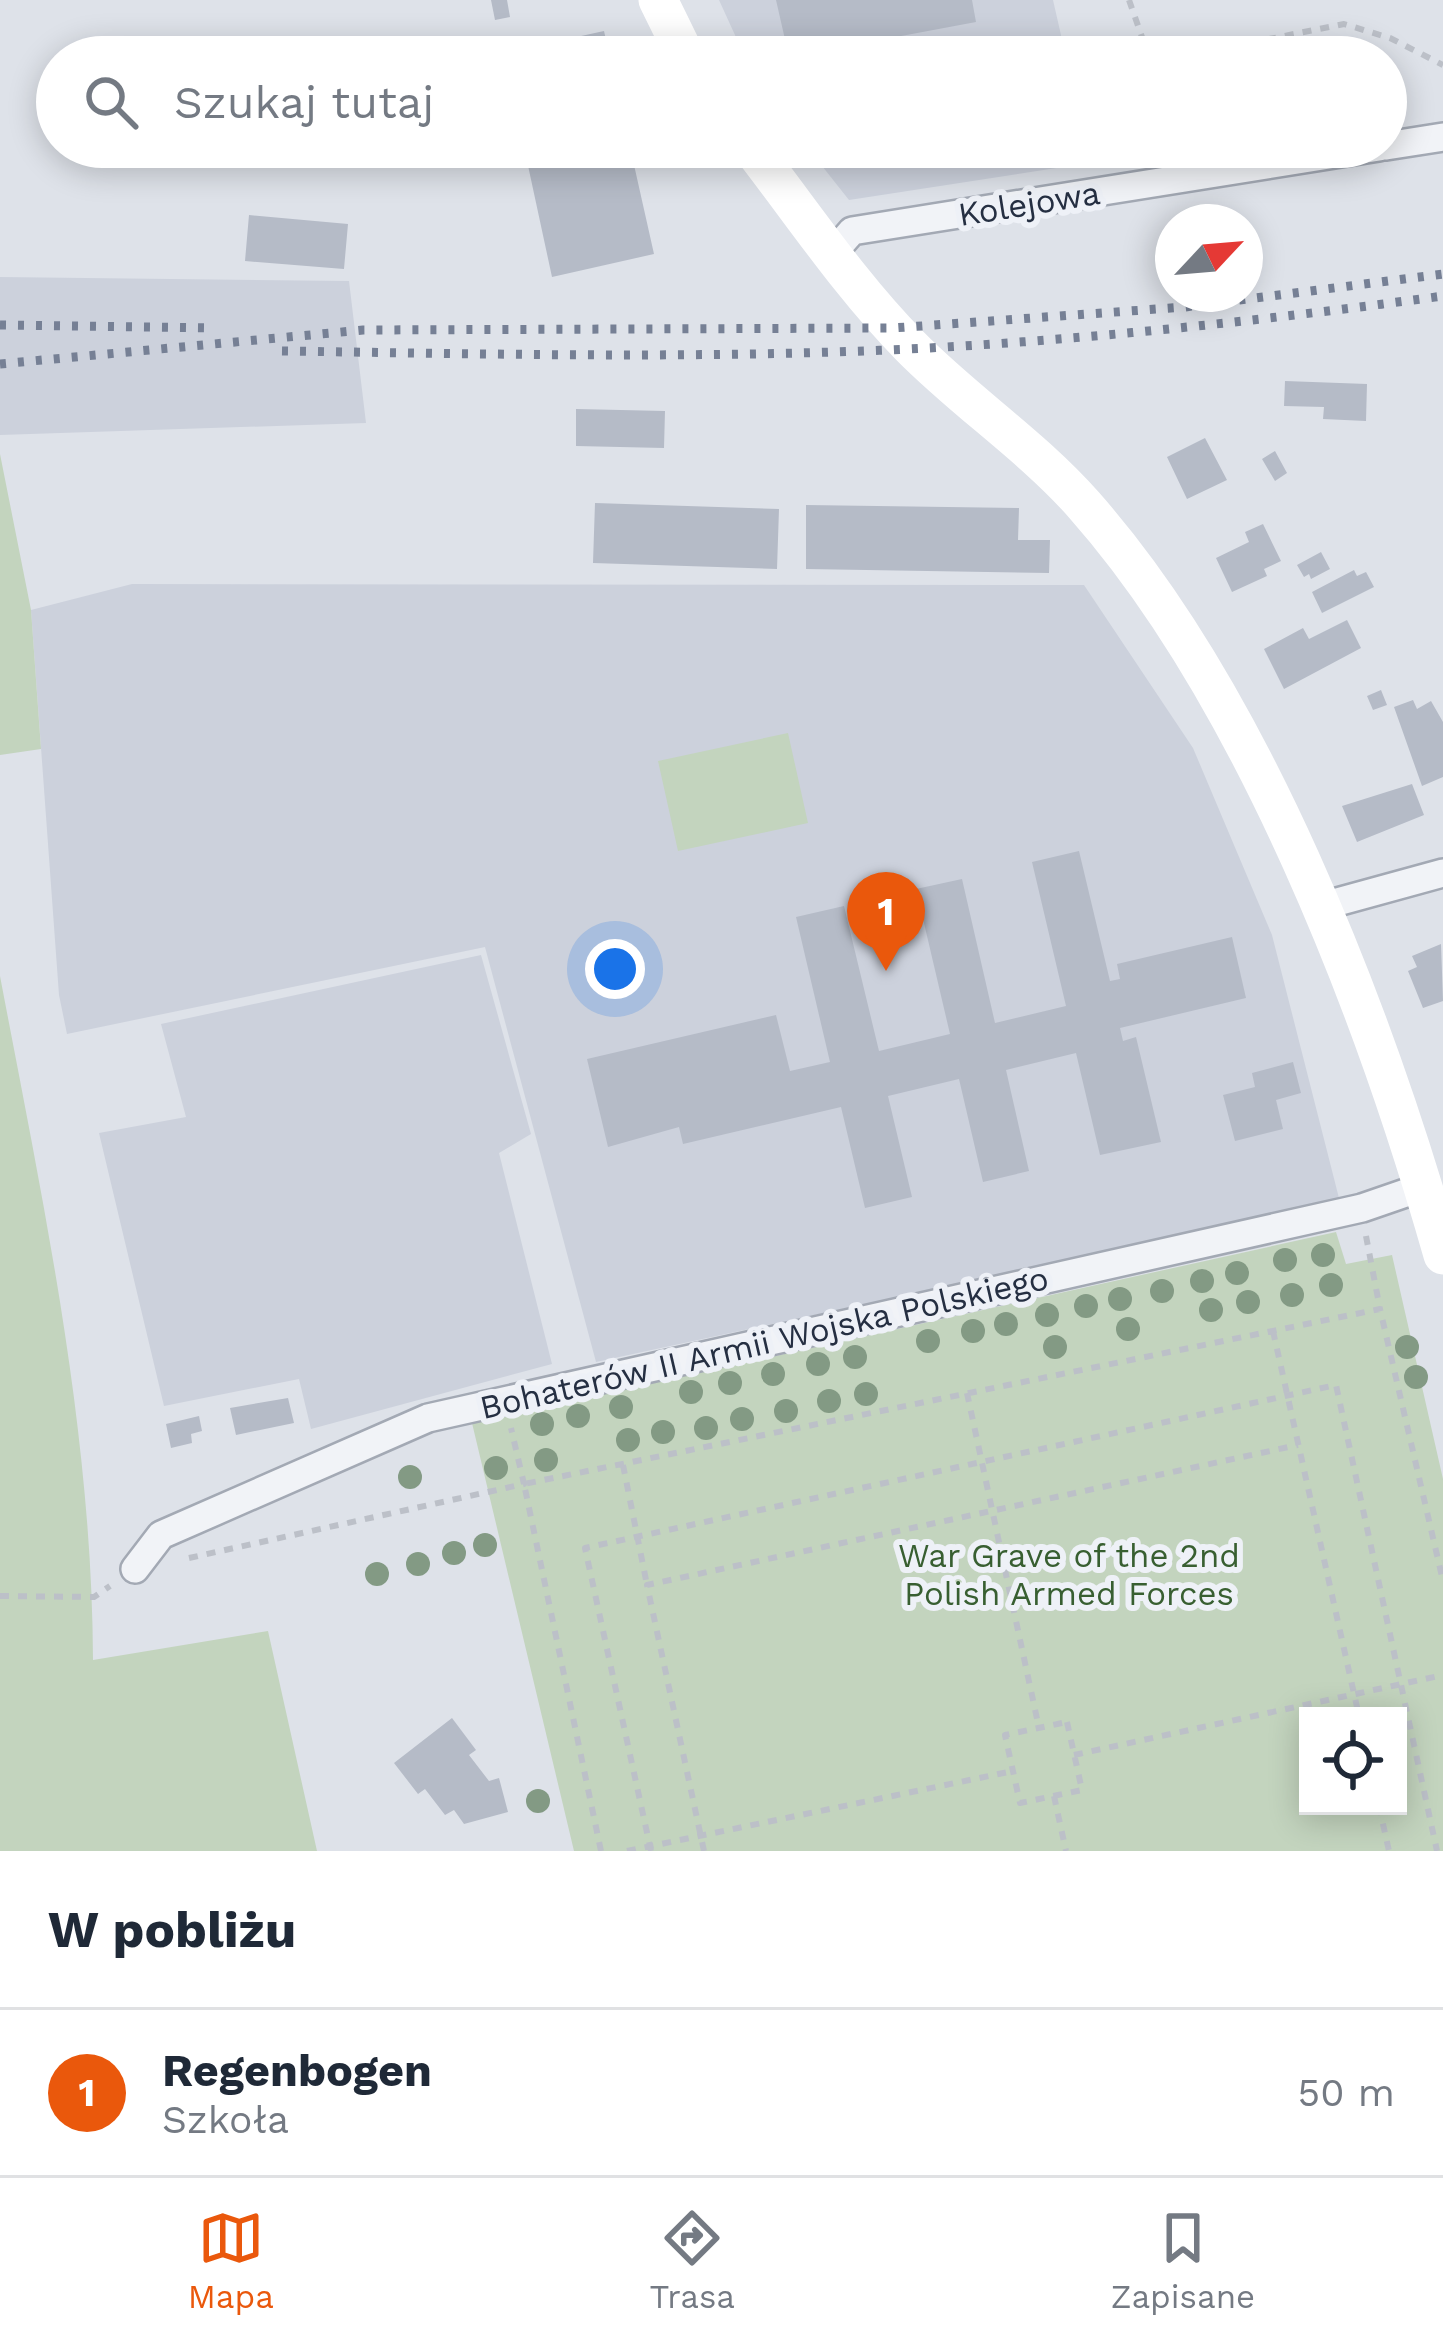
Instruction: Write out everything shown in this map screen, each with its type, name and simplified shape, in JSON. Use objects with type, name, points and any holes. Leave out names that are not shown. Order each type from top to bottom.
[{"type":"street","points":[[658,0],[676,36]]},
{"type":"street","name":"Kolejowa","points":[[1407,142],[1443,137]]},
{"type":"street","points":[[767,168],[831,255],[913,349],[1083,504],[1168,614],[1208,676],[1319,907],[1424,1186],[1443,1255]]},
{"type":"street","name":"Kolejowa","points":[[831,255],[852,232],[1247,168]]},
{"type":"street","points":[[1319,907],[1443,872]]},
{"type":"street","name":"Bohaterów II Armii Wojska Polskiego","points":[[135,1569],[161,1535],[428,1418],[1362,1208],[1424,1186]]},
{"type":"path","points":[[1129,0],[1142,36]]},
{"type":"path","points":[[1284,36],[1344,24],[1383,36]]},
{"type":"path","points":[[1407,46],[1443,64]]},
{"type":"path","points":[[1369,1252],[1443,1581]]},
{"type":"path","points":[[0,1596],[94,1597],[135,1569],[524,1484],[1380,1309]]},
{"type":"path","points":[[1273,1331],[1357,1707]]},
{"type":"path","points":[[650,1849],[585,1548],[1336,1385],[1437,1851]]},
{"type":"path","points":[[967,1393],[1039,1728]]},
{"type":"path","points":[[506,1401],[602,1851]]},
{"type":"path","points":[[647,1585],[1298,1444]]},
{"type":"path","points":[[622,1464],[704,1851]]},
{"type":"path","points":[[1075,1755],[1443,1675]]},
{"type":"path","points":[[1067,1722],[1082,1790],[1020,1803],[1006,1735],[1039,1728],[1067,1722]]},
{"type":"path","points":[[627,1851],[1013,1771]]},
{"type":"path","points":[[1054,1796],[1066,1851]]},
{"type":"path","points":[[1381,1815],[1389,1851]]},
{"type":"shaded area","points":[[719,0],[1053,0],[1061,36],[735,36]]},
{"type":"shaded area","points":[[824,168],[1057,168],[849,200]]},
{"type":"shaded area","points":[[0,277],[349,281],[366,423],[0,435]]},
{"type":"shaded area","points":[[132,584],[1084,585],[1193,748],[1272,935],[1340,1202],[596,1362],[485,947],[67,1034],[59,995],[31,610]]},
{"type":"shaded area","points":[[481,955],[531,1134],[499,1153],[552,1364],[311,1429],[299,1379],[164,1406],[99,1133],[186,1117],[161,1024]]},
{"type":"green space","points":[[0,454],[31,610],[41,749],[0,755]]},
{"type":"green space","points":[[788,733],[808,823],[678,851],[658,761]]},
{"type":"green space","points":[[0,976],[74,1401],[84,1487],[93,1660],[268,1631],[317,1851],[0,1851]]},
{"type":"green space","name":"War Grave of the 2nd Polish Armed Forces","points":[[1336,1232],[1346,1264],[1392,1255],[1443,1479],[1443,1851],[574,1851],[472,1423]]},
{"type":"building","points":[[491,0],[507,0],[510,17],[495,20]]},
{"type":"building","points":[[776,0],[972,0],[976,22],[901,36],[784,36]]},
{"type":"building","points":[[529,168],[635,168],[654,254],[552,277]]},
{"type":"building","points":[[249,215],[348,224],[344,269],[245,261]]},
{"type":"building","points":[[1285,381],[1367,384],[1366,421],[1323,419],[1324,407],[1284,406]]},
{"type":"building","points":[[576,409],[665,411],[664,448],[576,446]]},
{"type":"building","points":[[1205,438],[1227,480],[1187,499],[1167,457]]},
{"type":"building","points":[[1275,451],[1287,473],[1275,481],[1262,459]]},
{"type":"building","points":[[595,503],[779,509],[777,569],[593,563]]},
{"type":"building","points":[[806,505],[1019,508],[1018,540],[1050,540],[1049,573],[806,569]]},
{"type":"building","points":[[1263,524],[1281,561],[1264,569],[1267,576],[1232,592],[1216,558],[1249,542],[1245,532]]},
{"type":"building","points":[[1321,552],[1330,569],[1311,579],[1309,574],[1304,577],[1297,565]]},
{"type":"building","points":[[1354,570],[1357,576],[1366,572],[1374,587],[1322,613],[1312,592]]},
{"type":"building","points":[[1347,620],[1361,648],[1284,689],[1264,649],[1303,628],[1309,639]]},
{"type":"building","points":[[1381,690],[1387,705],[1373,710],[1367,696]]},
{"type":"building","points":[[1413,700],[1417,709],[1431,701],[1443,722],[1443,777],[1422,786],[1394,707]]},
{"type":"building","points":[[1412,784],[1424,815],[1357,842],[1342,806]]},
{"type":"building","points":[[1079,851],[1110,981],[1120,979],[1117,964],[1232,937],[1246,998],[1120,1028],[1123,1041],[1136,1037],[1161,1142],[1100,1155],[1076,1053],[1006,1070],[1029,1171],[983,1182],[959,1079],[888,1096],[912,1197],[865,1208],[841,1107],[683,1144],[679,1127],[608,1147],[587,1059],[776,1015],[790,1071],[830,1062],[796,917],[844,906],[879,1051],[950,1034],[916,889],[962,879],[995,1023],[1066,1006],[1032,862]]},
{"type":"building","points":[[1441,944],[1443,1001],[1423,1008],[1408,971],[1417,967],[1412,956]]},
{"type":"building","points":[[1293,1062],[1301,1093],[1276,1100],[1283,1129],[1235,1141],[1223,1095],[1255,1087],[1252,1073]]},
{"type":"building","points":[[288,1398],[294,1423],[236,1435],[230,1408]]},
{"type":"building","points":[[199,1416],[202,1431],[191,1434],[192,1443],[171,1448],[166,1424]]},
{"type":"building","points":[[452,1718],[476,1750],[469,1755],[489,1781],[499,1778],[508,1812],[464,1824],[454,1810],[445,1815],[425,1789],[418,1794],[394,1763]]},
{"type":"railway","points":[[0,364],[363,330],[893,328],[1185,307],[1443,274]]},
{"type":"railway","points":[[282,351],[674,355],[909,349],[1177,328],[1443,296]]},
{"type":"railway","points":[[0,325],[215,328]]},
{"type":"place","name":"Regenbogen","points":[[886,971]]}]
